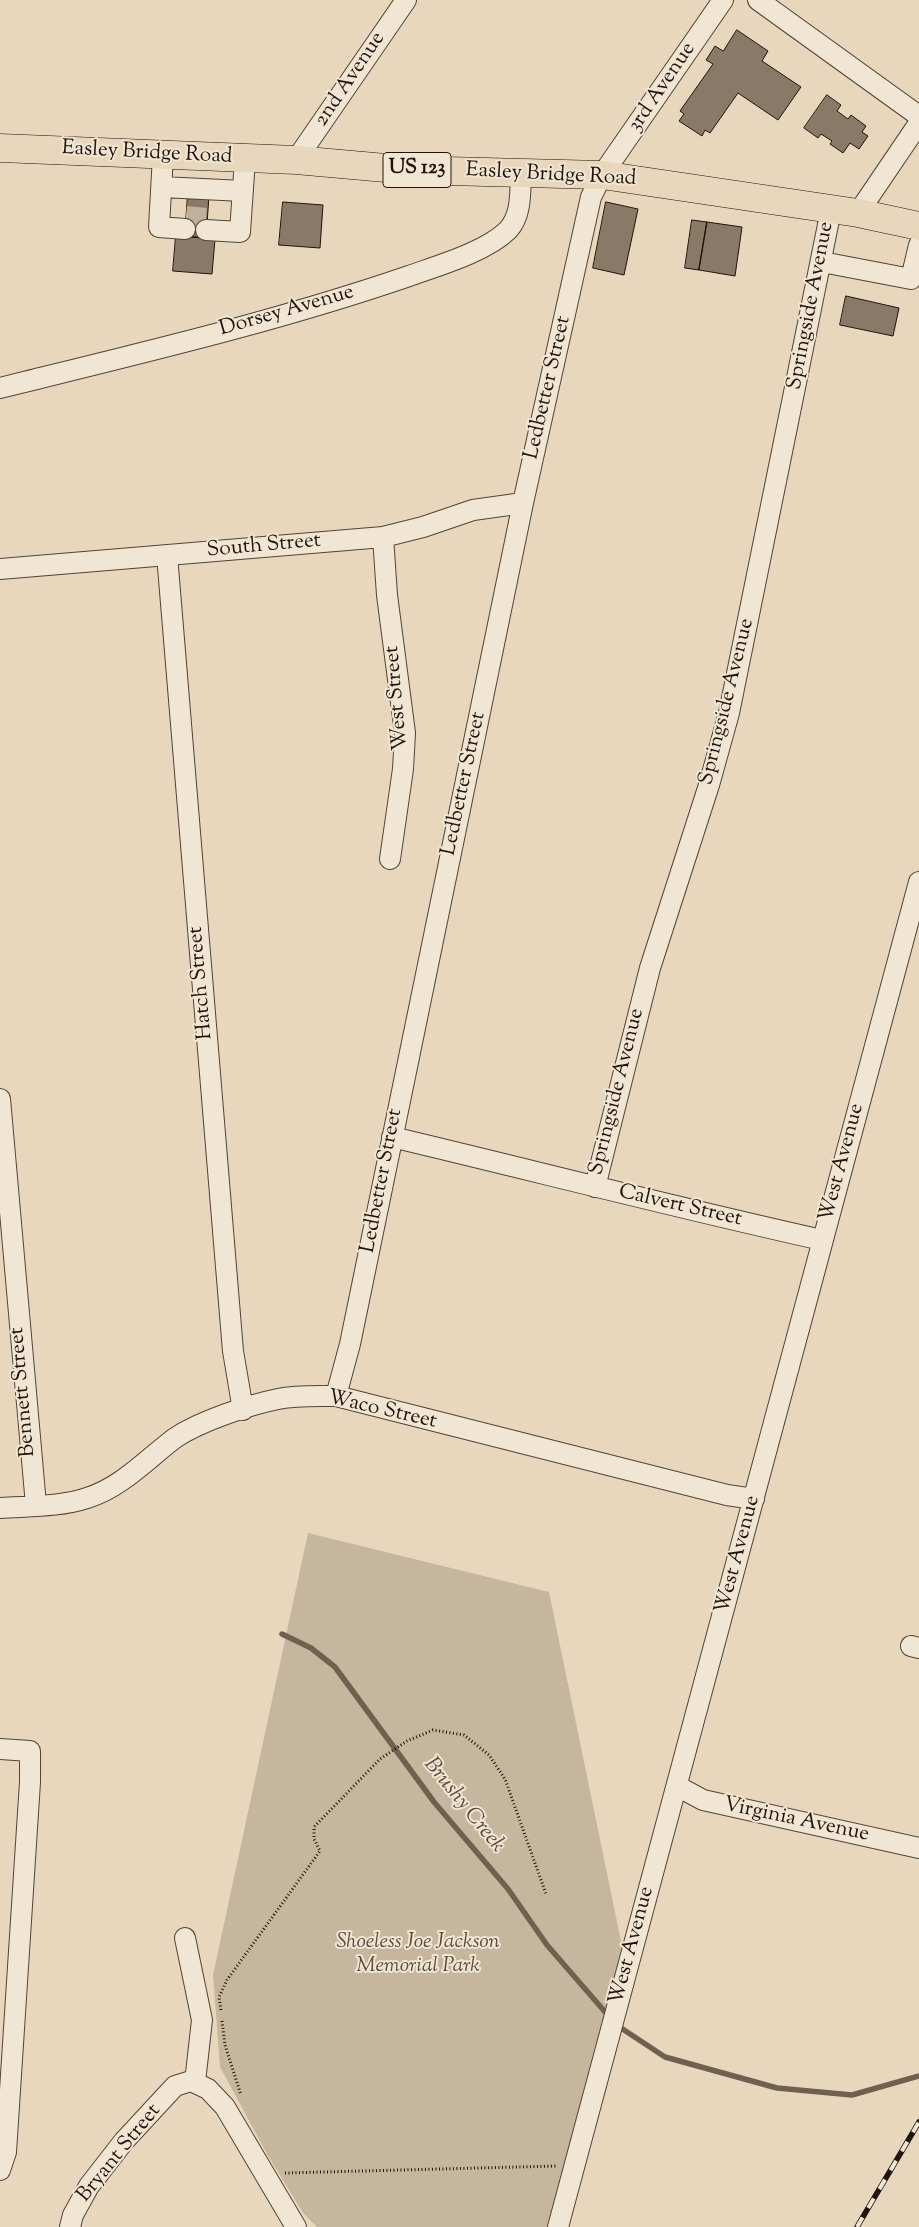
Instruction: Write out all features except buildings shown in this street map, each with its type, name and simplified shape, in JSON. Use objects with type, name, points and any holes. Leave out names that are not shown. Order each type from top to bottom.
[{"type":"highway","name":"Easley Bridge Road","points":[[0,148],[296,160],[408,170],[602,175],[858,214],[919,226]]},
{"type":"street","name":"2nd Avenue","points":[[296,160],[406,0]]},
{"type":"street","name":"3rd Avenue","points":[[602,175],[723,0]]},
{"type":"street","points":[[758,0],[919,116]]},
{"type":"street","points":[[858,214],[919,123]]},
{"type":"street","points":[[163,155],[159,227],[186,222]]},
{"type":"street","points":[[207,224],[240,232],[245,159]]},
{"type":"street","name":"Dorsey Avenue","points":[[0,388],[119,359],[307,308],[426,270],[479,248],[501,236],[515,219],[519,208],[521,173]]},
{"type":"street","name":"Ledbetter Street","points":[[336,1396],[350,1344],[523,502],[591,197],[602,175]]},
{"type":"street","points":[[162,186],[244,191]]},
{"type":"street","name":"Springside Avenue","points":[[595,1187],[650,968],[709,785],[729,713],[822,262],[831,210]]},
{"type":"street","points":[[822,262],[911,279],[919,245]]},
{"type":"street","name":"South Street","points":[[0,570],[383,537],[423,527],[473,510],[523,502]]},
{"type":"street","name":"West Street","points":[[383,537],[387,595],[405,733],[403,769],[390,859]]},
{"type":"street","name":"Hatch Street","points":[[167,555],[233,1351],[242,1410]]},
{"type":"street","name":"West Avenue","points":[[558,2227],[919,882]]},
{"type":"street","name":"Bennett Street","points":[[0,1099],[25,1404],[36,1505]]},
{"type":"street","name":"Calvert Street","points":[[392,1137],[822,1240]]},
{"type":"street","name":"Waco Street","points":[[0,1508],[67,1504],[100,1493],[128,1476],[176,1437],[194,1427],[278,1399],[336,1396],[727,1495],[754,1499]]},
{"type":"street","points":[[0,1749],[30,1751],[9,1972],[2,2158]]},
{"type":"street","name":"Virginia Avenue","points":[[677,1786],[703,1800],[919,1848]]},
{"type":"street","points":[[185,1938],[202,2020],[186,2084],[208,2089],[225,2107],[296,2227]]},
{"type":"street","name":"Bryant Street","points":[[70,2227],[73,2215],[89,2186],[124,2141],[186,2084]]},
{"type":"path","points":[[246,2104],[236,2086],[225,2045],[219,1997],[227,1980],[320,1851],[314,1840],[314,1827],[380,1759],[407,1741],[433,1730],[464,1735],[489,1754],[505,1779],[546,1894]]},
{"type":"path","points":[[279,2165],[284,2174],[557,2166]]},
{"type":"green space","name":"Shoeless Joe Jackson Memorial Park","points":[[308,1533],[549,1592],[622,1946],[597,2058],[551,2227],[317,2227],[303,2213],[267,2154],[220,2067],[213,1975]]},
{"type":"waterway","name":"Brushy Creek","points":[[282,1634],[311,1648],[335,1667],[434,1802],[508,1889],[547,1945],[606,2013]]},
{"type":"waterway","name":"Brushy Creek","points":[[618,2026],[665,2057],[777,2088],[852,2095],[919,2076]]},
{"type":"tunnel","points":[[186,216],[207,218]]},
{"type":"railway","points":[[857,2227],[919,2122]]}]
